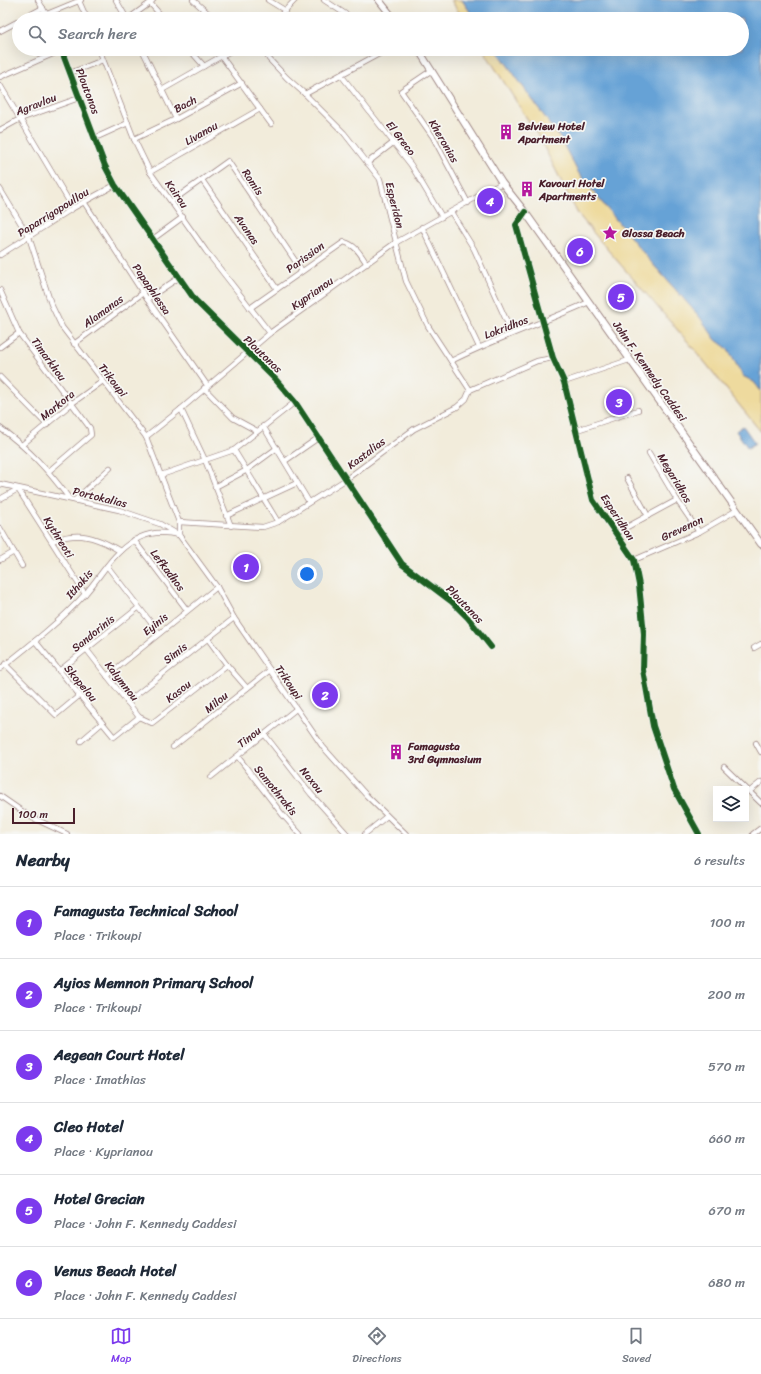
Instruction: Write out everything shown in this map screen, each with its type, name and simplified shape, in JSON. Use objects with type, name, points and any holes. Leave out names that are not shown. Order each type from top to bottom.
[{"type":"street","points":[[38,0],[46,12]]},
{"type":"street","points":[[56,12],[80,0],[84,12]]},
{"type":"street","points":[[116,0],[124,12]]},
{"type":"street","points":[[193,0],[207,12]]},
{"type":"street","points":[[268,0],[286,11],[296,0]]},
{"type":"street","points":[[324,0],[342,12]]},
{"type":"street","points":[[378,0],[388,12]]},
{"type":"street","points":[[137,12],[152,1],[159,12]]},
{"type":"street","points":[[35,12],[43,8]]},
{"type":"street","points":[[0,31],[12,25]]},
{"type":"street","points":[[0,77],[47,56]]},
{"type":"street","name":"Ploutonos","points":[[63,56],[105,166],[115,185],[195,300],[276,380],[295,402],[345,480],[402,564],[451,601],[468,618],[491,647]]},
{"type":"street","name":"Kairou","points":[[102,56],[134,139],[150,172],[270,333]]},
{"type":"street","points":[[145,56],[176,119]]},
{"type":"street","points":[[195,56],[204,66]]},
{"type":"street","name":"Esperidon","points":[[268,56],[287,78],[344,133],[380,180],[406,281],[428,326],[470,390]]},
{"type":"street","points":[[305,94],[375,56]]},
{"type":"street","name":"John F. Kennedy Caddesi","points":[[423,56],[502,183],[525,212],[761,544]]},
{"type":"street","points":[[162,90],[222,57],[271,124]]},
{"type":"street","points":[[70,73],[103,60]]},
{"type":"street","name":"Kheronias","points":[[432,70],[401,91],[433,137],[468,203]]},
{"type":"street","name":"El Greco","points":[[341,75],[411,165],[442,217]]},
{"type":"street","name":"Bach","points":[[134,139],[176,119],[242,83]]},
{"type":"street","points":[[0,85],[73,208]]},
{"type":"street","name":"Agravlou","points":[[0,130],[20,119],[79,98]]},
{"type":"street","name":"Livanou","points":[[150,172],[260,109]]},
{"type":"street","points":[[95,138],[128,123]]},
{"type":"street","points":[[367,162],[393,143]]},
{"type":"street","name":"Romis","points":[[172,201],[228,160],[302,271]]},
{"type":"street","name":"Avanas","points":[[202,180],[277,289]]},
{"type":"street","name":"Kyprianou","points":[[146,436],[182,409],[270,333],[395,243],[502,183]]},
{"type":"street","name":"Paparrigopoullou","points":[[0,255],[73,208],[115,185]]},
{"type":"street","name":"Trikoupi","points":[[0,189],[29,237],[51,304],[62,327],[146,436],[179,522],[179,535]]},
{"type":"street","name":"Papaphlessa","points":[[84,202],[143,294],[206,387],[233,418],[257,431]]},
{"type":"street","points":[[451,212],[474,249],[512,333]]},
{"type":"street","name":"Esperidhon","points":[[525,212],[516,225],[543,323],[554,358],[564,382],[593,500],[634,560],[639,585],[644,634],[643,670],[653,726],[674,789],[699,834]]},
{"type":"street","points":[[153,239],[183,217]]},
{"type":"street","points":[[422,227],[479,347]]},
{"type":"street","name":"Parission","points":[[250,308],[344,242],[351,244],[359,251],[367,264]]},
{"type":"street","points":[[147,298],[180,277]]},
{"type":"street","name":"Timarkhou","points":[[0,290],[19,333],[90,428],[91,435],[49,471]]},
{"type":"street","name":"Alamanas","points":[[74,344],[143,294]]},
{"type":"street","points":[[0,303],[5,300]]},
{"type":"street","name":"Lokridhos","points":[[451,361],[479,347],[512,333],[543,323],[589,302]]},
{"type":"street","points":[[0,347],[19,333]]},
{"type":"street","points":[[470,390],[537,361],[554,358]]},
{"type":"street","points":[[564,382],[629,360]]},
{"type":"street","points":[[0,376],[47,425]]},
{"type":"street","name":"Markora","points":[[23,444],[71,404],[103,381]]},
{"type":"street","name":"Kastalias","points":[[179,522],[263,527],[278,522],[345,480],[414,429],[457,407],[466,399],[470,390]]},
{"type":"street","points":[[161,475],[234,450],[295,402]]},
{"type":"street","points":[[182,409],[205,460],[231,526]]},
{"type":"street","points":[[577,430],[638,410]]},
{"type":"street","points":[[264,426],[309,502]]},
{"type":"street","points":[[0,428],[23,444],[49,471],[69,498]]},
{"type":"street","points":[[284,461],[318,438]]},
{"type":"street","points":[[215,487],[248,470],[277,448]]},
{"type":"street","points":[[234,450],[248,470],[278,522]]},
{"type":"street","name":"Megaridhos","points":[[649,453],[677,500],[699,532]]},
{"type":"street","points":[[76,500],[110,468]]},
{"type":"street","points":[[627,478],[648,516]]},
{"type":"street","points":[[226,516],[297,483]]},
{"type":"street","name":"Portokalias","points":[[0,484],[18,489],[69,498],[160,524],[179,535],[187,546]]},
{"type":"street","points":[[0,500],[18,489]]},
{"type":"street","name":"Kythreoti","points":[[18,489],[84,594]]},
{"type":"street","points":[[616,533],[677,500]]},
{"type":"street","name":"Grevenon","points":[[634,560],[699,532],[737,510]]},
{"type":"street","points":[[0,528],[22,566]]},
{"type":"street","name":"Ithakis","points":[[0,669],[35,641],[84,594],[106,566],[120,551],[134,540],[151,533],[164,532],[179,535]]},
{"type":"street","points":[[52,541],[74,535],[91,538],[109,544],[120,551]]},
{"type":"street","name":"Lefkadhos","points":[[134,540],[187,610]]},
{"type":"street","name":"Trikoupi","points":[[187,546],[216,588],[234,618],[323,747],[386,816],[406,834]]},
{"type":"street","points":[[0,560],[14,552]]},
{"type":"street","points":[[106,566],[159,633]]},
{"type":"street","name":"Eyinis","points":[[107,676],[216,588]]},
{"type":"street","name":"Sandorinis","points":[[60,671],[138,608]]},
{"type":"street","name":"Simis","points":[[127,702],[234,618]]},
{"type":"street","points":[[208,638],[227,665],[247,688]]},
{"type":"street","name":"Skopelou","points":[[35,641],[114,737]]},
{"type":"street","points":[[754,648],[761,644]]},
{"type":"street","name":"Kalymnou","points":[[87,650],[139,717],[114,737]]},
{"type":"street","points":[[5,664],[56,715],[80,695]]},
{"type":"street","name":"Kasou","points":[[139,717],[152,723],[227,665]]},
{"type":"street","name":"Milou","points":[[173,747],[270,670]]},
{"type":"street","name":"Tinou","points":[[211,777],[266,735],[296,709]]},
{"type":"street","points":[[81,741],[102,723]]},
{"type":"street","name":"Naxou","points":[[266,735],[311,794],[347,834]]},
{"type":"street","points":[[756,743],[761,752]]},
{"type":"street","name":"Samothrakis","points":[[238,757],[282,814],[300,834]]},
{"type":"street","points":[[724,767],[761,803]]},
{"type":"street","points":[[750,791],[761,782]]},
{"type":"street","points":[[0,796],[28,816],[67,834]]},
{"type":"street","points":[[365,834],[386,816]]},
{"type":"street","points":[[753,834],[761,828]]},
{"type":"sand","points":[[451,0],[462,0],[470,12],[459,12]]},
{"type":"sand","name":"Glossa Beach","points":[[487,56],[501,56],[560,138],[578,172],[595,194],[651,262],[699,316],[716,340],[727,348],[743,376],[754,382],[761,391],[761,432],[695,350],[578,214],[540,139]]},
{"type":"water","points":[[462,0],[761,0],[761,391],[754,382],[743,376],[727,348],[716,340],[699,316],[651,262],[595,194],[578,172],[560,138],[501,56],[749,56],[749,12],[470,12]]},
{"type":"water","points":[[743,426],[755,443],[748,448],[736,431]]},
{"type":"cycle path","points":[[64,56],[105,166],[115,185],[195,300],[276,380],[295,402],[402,564],[451,601],[468,618],[491,647]]},
{"type":"cycle path","points":[[525,212],[516,225],[553,358],[564,382],[593,500],[634,560],[639,585],[644,634],[643,670],[653,726],[674,789],[699,834]]},
{"type":"place","name":"Belview Hotel Apartment","points":[[506,132]]},
{"type":"place","name":"Kavouri Hotel Apartments","points":[[527,189]]},
{"type":"place","name":"Cleo Hotel","points":[[490,201]]},
{"type":"place","name":"Glossa Beach","points":[[610,233]]},
{"type":"place","name":"Venus Beach Hotel","points":[[580,251]]},
{"type":"place","name":"Hotel Grecian","points":[[621,297]]},
{"type":"place","name":"Aegean Court Hotel","points":[[619,402]]},
{"type":"place","name":"Famagusta Technical School","points":[[246,567]]},
{"type":"place","name":"Ayios Memnon Primary School","points":[[325,695]]},
{"type":"place","name":"Famagusta 3rd Gymnasium","points":[[396,752]]}]
